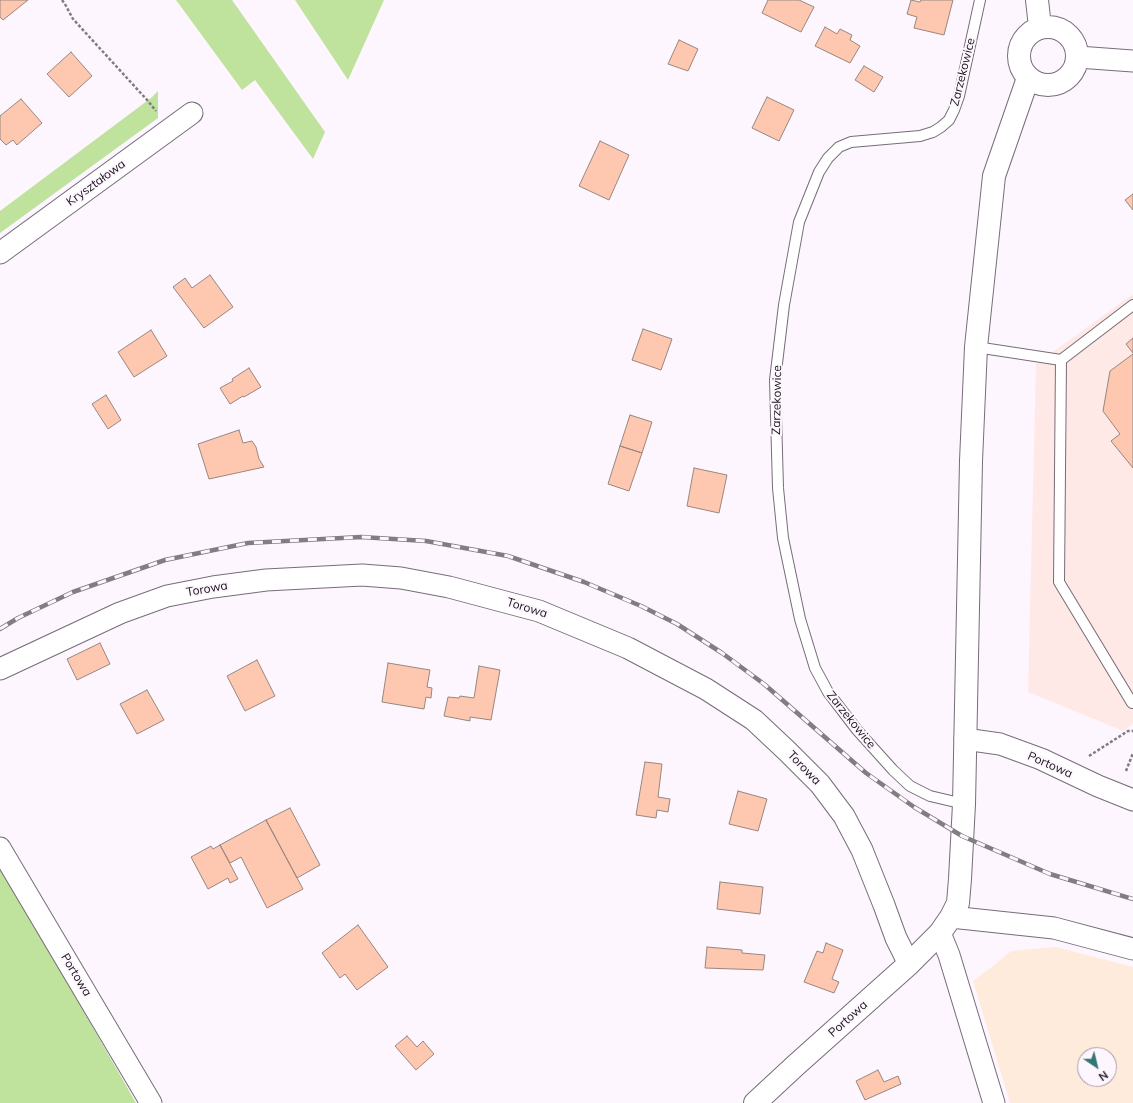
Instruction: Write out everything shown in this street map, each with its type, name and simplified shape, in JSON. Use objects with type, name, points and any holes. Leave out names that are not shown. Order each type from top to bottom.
[{"type":"street","points":[[1038,0],[1040,27]]},
{"type":"street","points":[[1054,26],[1067,32],[1076,43],[1078,57],[1073,73],[1060,83],[1043,85],[1028,78],[1020,65],[1019,49],[1027,35],[1040,27],[1054,26]]},
{"type":"street","points":[[1078,57],[1133,60]]},
{"type":"street","points":[[994,1103],[949,955],[946,925],[958,903],[964,804],[971,461],[976,347],[994,176],[1028,78]]},
{"type":"street","name":"Kryształowa","points":[[0,253],[192,113]]},
{"type":"street","name":"Torowa","points":[[0,669],[120,612],[167,596],[213,587],[266,580],[362,575],[401,578],[449,587],[539,611],[628,648],[706,689],[754,720],[787,751],[820,784],[844,816],[862,850],[896,938],[909,964]]},
{"type":"street","name":"Portowa","points":[[965,739],[1000,744],[1041,759],[1098,786],[1133,800]]},
{"type":"street","name":"Portowa","points":[[0,848],[151,1103]]},
{"type":"street","points":[[946,925],[1054,928],[1133,949]]},
{"type":"street","name":"Portowa","points":[[755,1103],[909,964],[946,925]]},
{"type":"lane","name":"Zarzekowice","points":[[964,804],[930,796],[910,786],[893,770],[857,730],[828,692],[815,668],[800,619],[783,538],[778,488],[775,380],[784,305],[799,222],[819,172],[828,158],[839,147],[851,142],[920,136],[933,132],[942,127],[949,120],[959,96],[980,0]]},
{"type":"lane","points":[[976,347],[1061,360],[1133,305]]},
{"type":"lane","points":[[1061,360],[1059,582],[1132,703]]},
{"type":"path","points":[[62,0],[73,20],[148,101],[169,130]]},
{"type":"path","points":[[1084,759],[1128,731],[1133,730]]},
{"type":"path","points":[[1125,774],[1133,753]]},
{"type":"shaded area","points":[[1133,294],[1133,724],[1123,731],[1028,692],[1036,364]]},
{"type":"shaded area","points":[[1056,947],[1133,967],[1133,1103],[1010,1103],[973,981],[1011,951]]},
{"type":"green space","points":[[176,0],[232,0],[325,132],[313,159],[255,80],[242,90]]},
{"type":"green space","points":[[295,0],[384,0],[348,80]]},
{"type":"green space","points":[[158,91],[158,118],[0,233],[0,211],[151,98]]},
{"type":"green space","points":[[0,865],[136,1103],[0,1103]]},
{"type":"building","points":[[0,0],[28,0],[3,20],[0,17]]},
{"type":"building","points":[[768,0],[799,0],[814,7],[801,32],[762,13]]},
{"type":"building","points":[[911,0],[920,2],[921,0],[953,0],[944,35],[914,28],[917,17],[907,14]]},
{"type":"building","points":[[825,27],[837,34],[840,29],[852,35],[850,40],[860,46],[850,63],[815,46]]},
{"type":"building","points":[[679,40],[698,49],[688,71],[668,64]]},
{"type":"building","points":[[71,52],[92,76],[69,97],[47,74]]},
{"type":"building","points":[[864,66],[883,77],[874,92],[855,80]]},
{"type":"building","points":[[767,97],[794,110],[779,141],[752,128]]},
{"type":"building","points":[[21,99],[42,123],[17,145],[13,140],[6,145],[0,139],[0,116]]},
{"type":"building","points":[[600,141],[629,155],[609,200],[579,186]]},
{"type":"building","points":[[1133,194],[1133,210],[1125,200]]},
{"type":"building","points":[[210,275],[233,307],[204,328],[173,287],[185,278],[192,288]]},
{"type":"building","points":[[643,329],[672,339],[661,370],[632,360]]},
{"type":"building","points":[[151,330],[167,356],[134,377],[118,352]]},
{"type":"building","points":[[1133,338],[1133,353],[1126,344]]},
{"type":"building","points":[[1133,354],[1133,468],[1111,441],[1120,434],[1103,411],[1110,371]]},
{"type":"building","points":[[249,368],[261,387],[230,404],[220,388],[233,381],[232,379]]},
{"type":"building","points":[[106,395],[121,420],[108,429],[92,404]]},
{"type":"building","points":[[630,415],[652,422],[642,453],[620,446]]},
{"type":"building","points":[[239,430],[243,443],[252,441],[264,467],[209,479],[198,444]]},
{"type":"building","points":[[620,446],[642,453],[629,491],[608,484]]},
{"type":"building","points":[[694,468],[727,475],[719,513],[687,506]]},
{"type":"building","points":[[100,643],[110,664],[77,680],[67,659]]},
{"type":"building","points":[[257,660],[275,696],[245,711],[227,676]]},
{"type":"building","points":[[388,663],[430,670],[427,687],[432,688],[431,698],[426,697],[424,709],[382,702]]},
{"type":"building","points":[[479,666],[500,670],[491,720],[470,717],[470,721],[444,716],[448,697],[459,698],[460,696],[474,698]]},
{"type":"building","points":[[147,690],[164,720],[137,734],[120,704]]},
{"type":"building","points":[[645,762],[662,764],[658,797],[670,799],[668,812],[657,810],[656,818],[636,815]]},
{"type":"building","points":[[738,791],[767,799],[758,831],[729,824]]},
{"type":"building","points":[[290,808],[320,865],[297,878],[266,820]]},
{"type":"building","points":[[266,820],[303,889],[267,908],[241,857],[230,863],[220,845]]},
{"type":"building","points":[[220,845],[238,879],[230,883],[228,878],[208,889],[191,857],[211,846],[213,849]]},
{"type":"building","points":[[720,882],[763,887],[760,914],[717,909]]},
{"type":"building","points":[[358,925],[388,967],[357,990],[345,974],[340,978],[322,953]]},
{"type":"building","points":[[826,943],[843,950],[832,979],[839,982],[834,993],[804,982],[817,951],[823,953]]},
{"type":"building","points":[[707,947],[742,950],[742,953],[765,955],[763,970],[705,968]]},
{"type":"building","points":[[407,1036],[417,1047],[423,1041],[434,1054],[416,1070],[395,1046]]},
{"type":"building","points":[[878,1070],[884,1082],[898,1076],[901,1084],[865,1100],[856,1081]]},
{"type":"railway","points":[[0,629],[18,618],[73,592],[165,560],[248,543],[361,537],[426,541],[508,556],[584,582],[641,606],[677,624],[722,653],[764,684],[866,773],[914,807],[962,836],[1050,874],[1133,899]]}]
